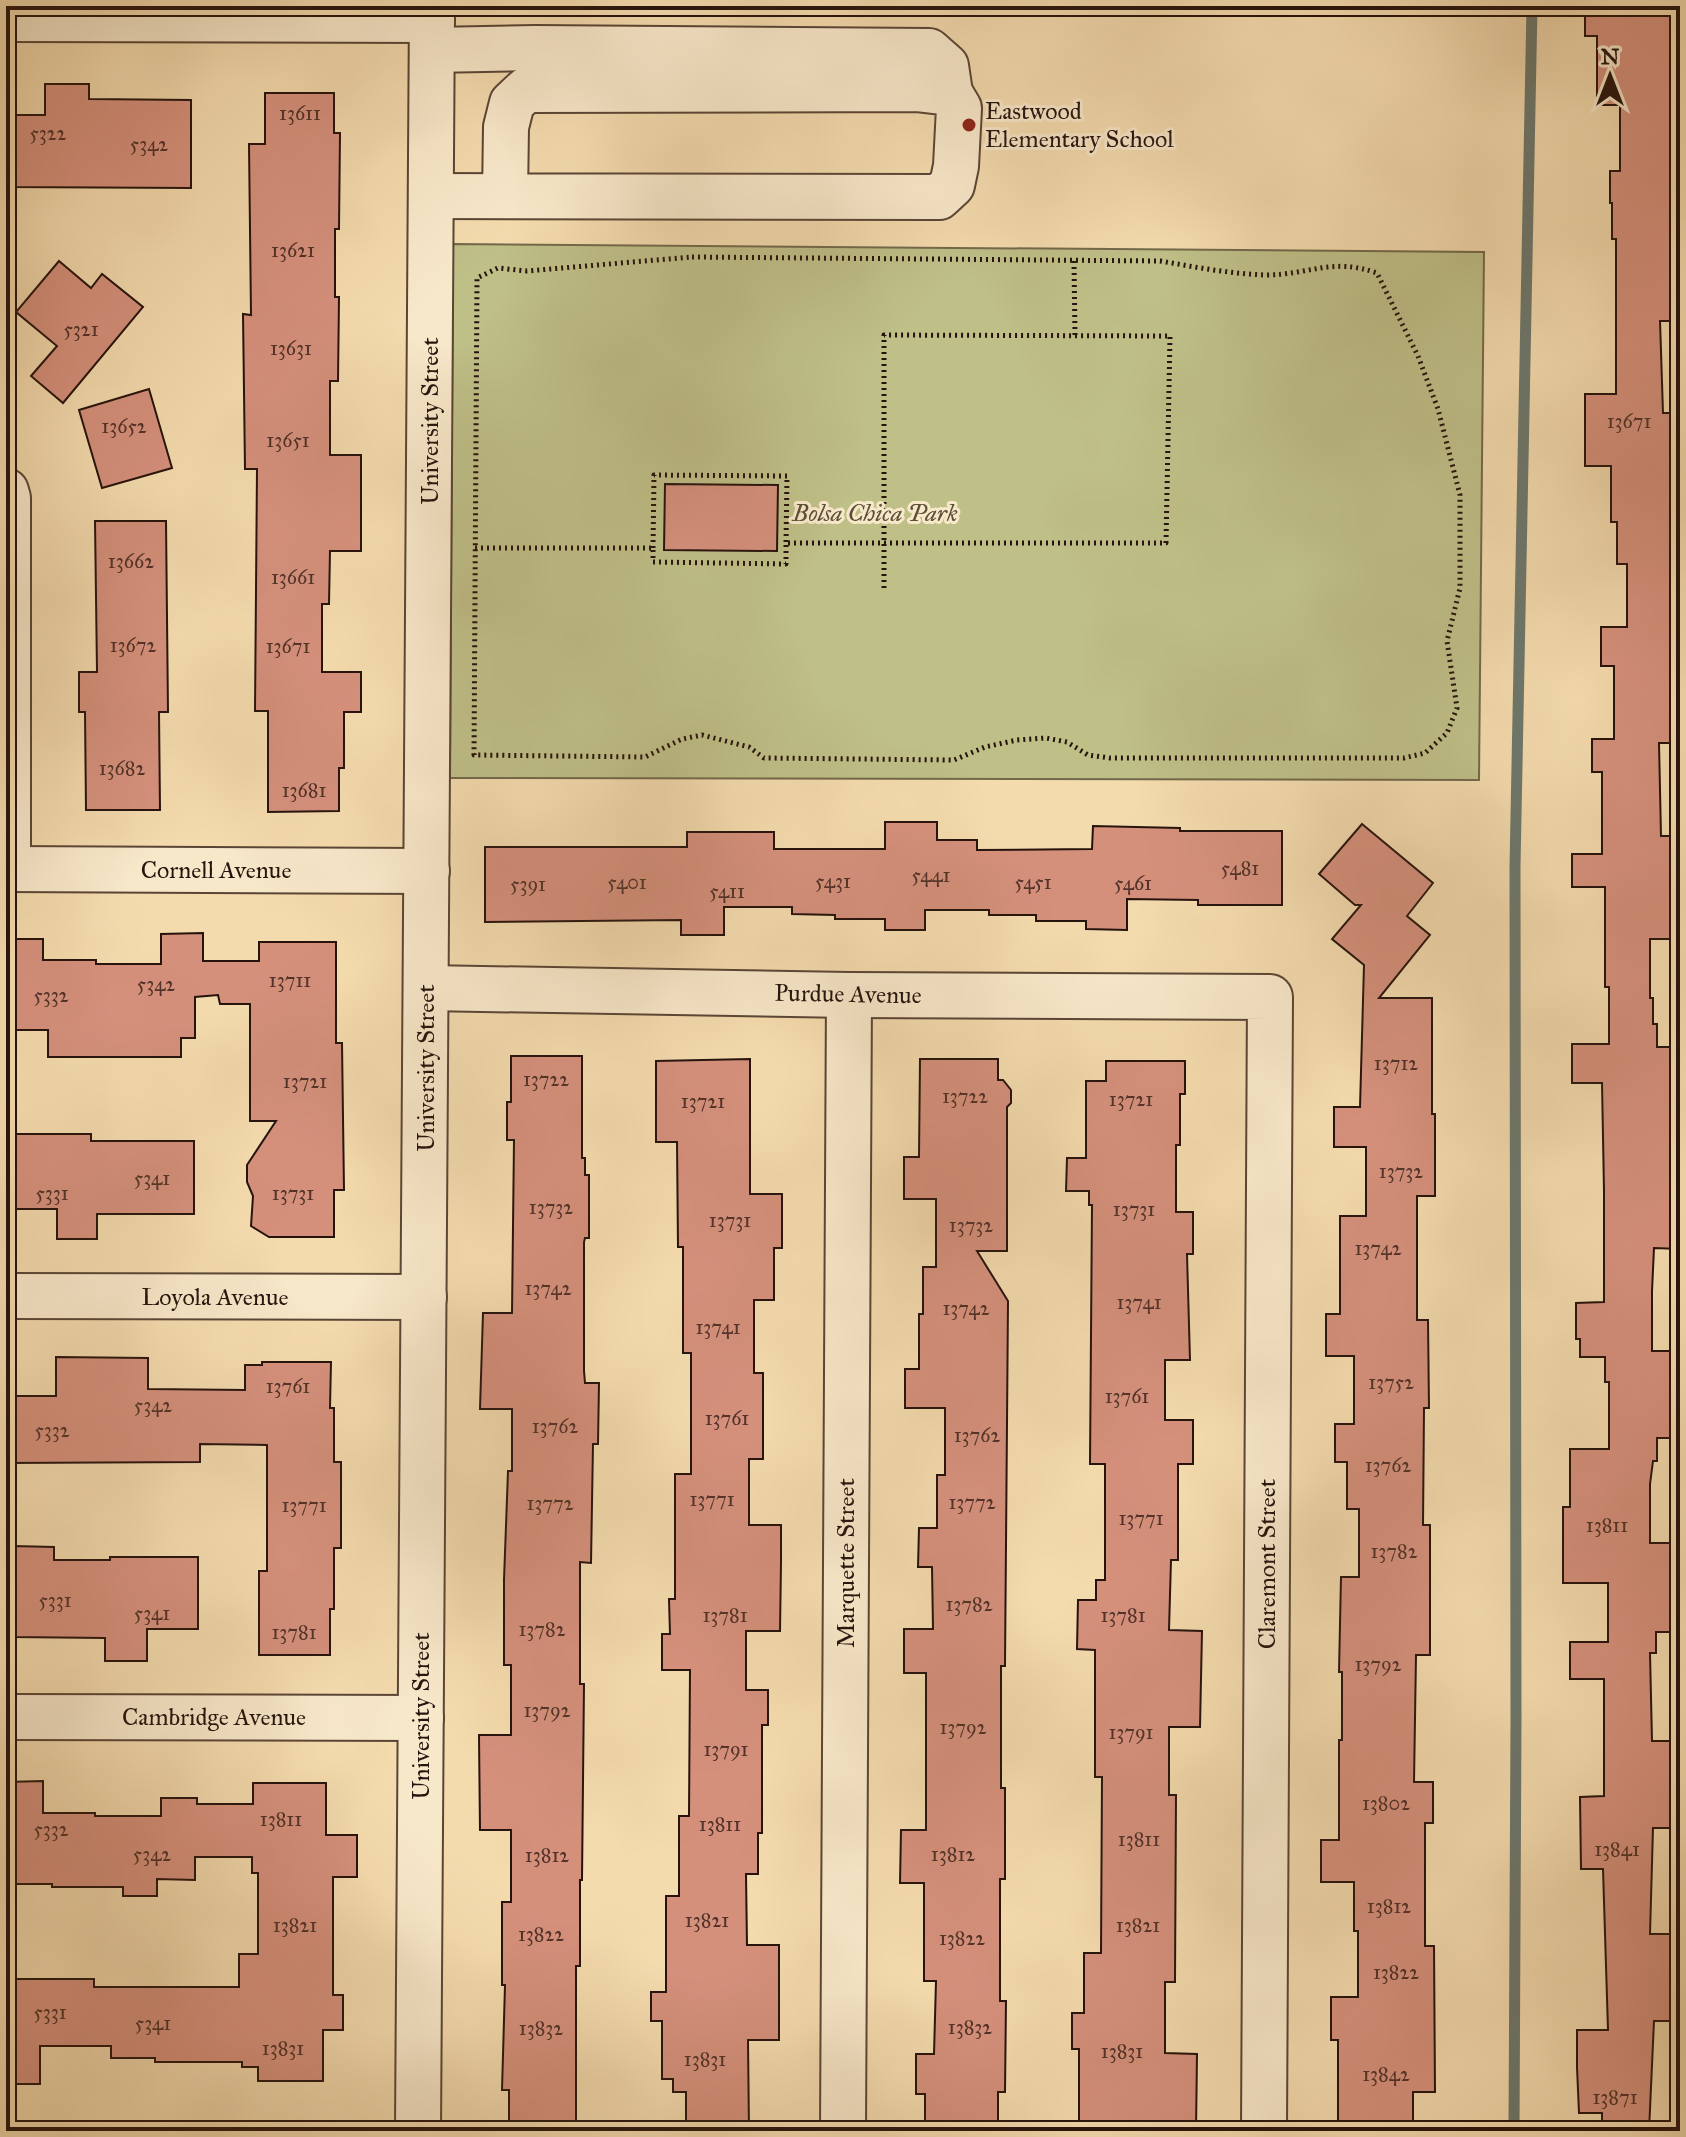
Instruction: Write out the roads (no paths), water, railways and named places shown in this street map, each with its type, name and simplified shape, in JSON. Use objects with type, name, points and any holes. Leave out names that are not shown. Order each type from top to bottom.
[{"type":"street","points":[[6,19],[432,25],[535,48],[929,51],[946,66],[950,93],[959,108],[952,185],[939,197],[431,196]]},
{"type":"street","name":"University Street","points":[[418,2131],[432,25]]},
{"type":"street","points":[[505,196],[506,127],[512,103],[526,90],[916,89],[950,93]]},
{"type":"street","points":[[6,491],[7,869]]},
{"type":"street","name":"Cornell Avenue","points":[[7,869],[427,871]]},
{"type":"street","name":"Purdue Avenue","points":[[426,988],[849,995],[1270,997]]},
{"type":"street","name":"Marquette Street","points":[[843,2131],[849,995]]},
{"type":"street","name":"Claremont Street","points":[[1264,2131],[1270,997]]},
{"type":"street","name":"Loyola Avenue","points":[[6,1296],[424,1297]]},
{"type":"street","name":"Cambridge Avenue","points":[[6,1717],[421,1718]]},
{"type":"waterway","points":[[1514,2131],[1515,867],[1532,6]]},
{"type":"place","name":"Eastwood Elementary School","points":[[969,125]]},
{"type":"park label","name":"Bolsa Chica Park","points":[[875,513]]}]
